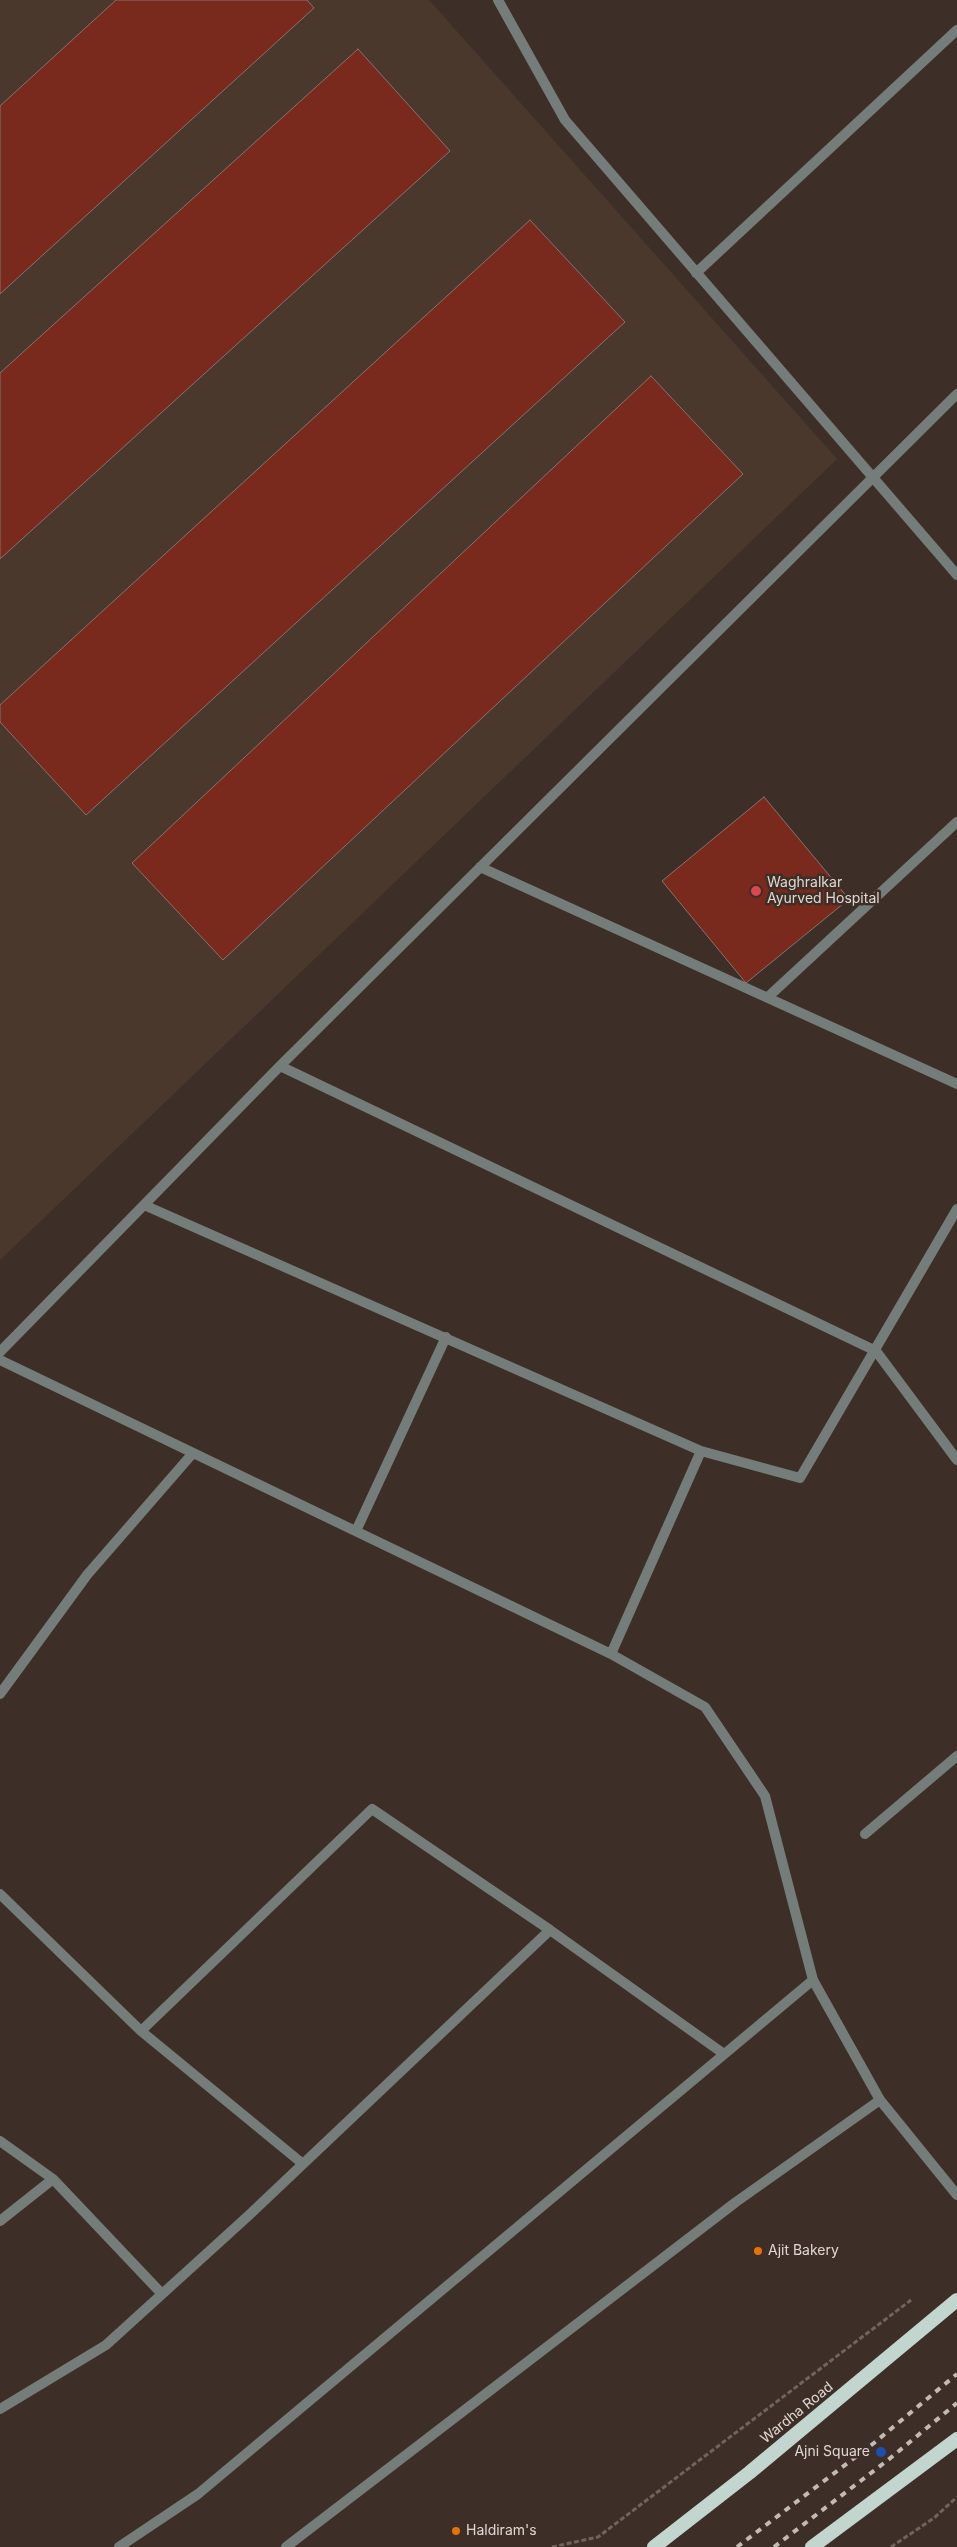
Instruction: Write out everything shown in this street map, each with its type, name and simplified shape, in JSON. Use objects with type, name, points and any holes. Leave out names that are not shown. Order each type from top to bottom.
[{"type":"highway","name":"Wardha Road","points":[[654,2547],[749,2473],[957,2300]]},
{"type":"highway","points":[[812,2547],[957,2439]]},
{"type":"street","points":[[498,0],[565,120],[874,476],[957,575]]},
{"type":"street","points":[[696,273],[957,30]]},
{"type":"street","points":[[0,1352],[280,1066],[957,394]]},
{"type":"street","points":[[768,997],[957,822]]},
{"type":"street","points":[[480,867],[957,1084]]},
{"type":"street","points":[[280,1066],[876,1351],[957,1460]]},
{"type":"street","points":[[144,1205],[701,1451],[800,1478],[876,1351],[957,1209]]},
{"type":"street","points":[[356,1532],[446,1337]]},
{"type":"street","points":[[0,1360],[611,1654],[705,1707],[765,1796],[813,1980],[880,2100],[957,2195]]},
{"type":"street","points":[[611,1654],[701,1451]]},
{"type":"street","points":[[0,1694],[87,1575],[193,1453]]},
{"type":"street","points":[[865,1834],[957,1756]]},
{"type":"street","points":[[141,2031],[372,1809],[550,1930],[724,2054]]},
{"type":"street","points":[[0,1894],[141,2031],[303,2164]]},
{"type":"street","points":[[0,2408],[106,2345],[303,2164],[550,1930]]},
{"type":"street","points":[[119,2547],[198,2494],[813,1980]]},
{"type":"street","points":[[286,2547],[736,2202],[880,2100]]},
{"type":"street","points":[[0,2140],[53,2179],[162,2294]]},
{"type":"street","points":[[0,2221],[53,2179]]},
{"type":"path","points":[[552,2547],[598,2537],[914,2298]]},
{"type":"path","points":[[891,2547],[934,2518],[957,2498]]},
{"type":"shaded area","points":[[0,0],[429,0],[837,459],[0,1260]]},
{"type":"building","points":[[116,0],[307,0],[314,8],[0,294],[0,106]]},
{"type":"building","points":[[358,49],[450,151],[0,559],[0,373]]},
{"type":"building","points":[[530,220],[625,322],[86,815],[0,722],[0,705]]},
{"type":"building","points":[[651,376],[743,474],[223,960],[132,863]]},
{"type":"building","points":[[764,797],[849,899],[746,983],[662,881]]},
{"type":"railway","points":[[737,2547],[874,2443],[957,2374]]},
{"type":"railway","points":[[774,2547],[888,2460],[957,2403]]},
{"type":"place","name":"Waghralkar Ayurved Hospital","points":[[756,891]]},
{"type":"place","name":"Ajit Bakery","points":[[758,2251]]},
{"type":"place","name":"Ajni Square","points":[[881,2452]]},
{"type":"place","name":"Haldiram's","points":[[456,2531]]}]
